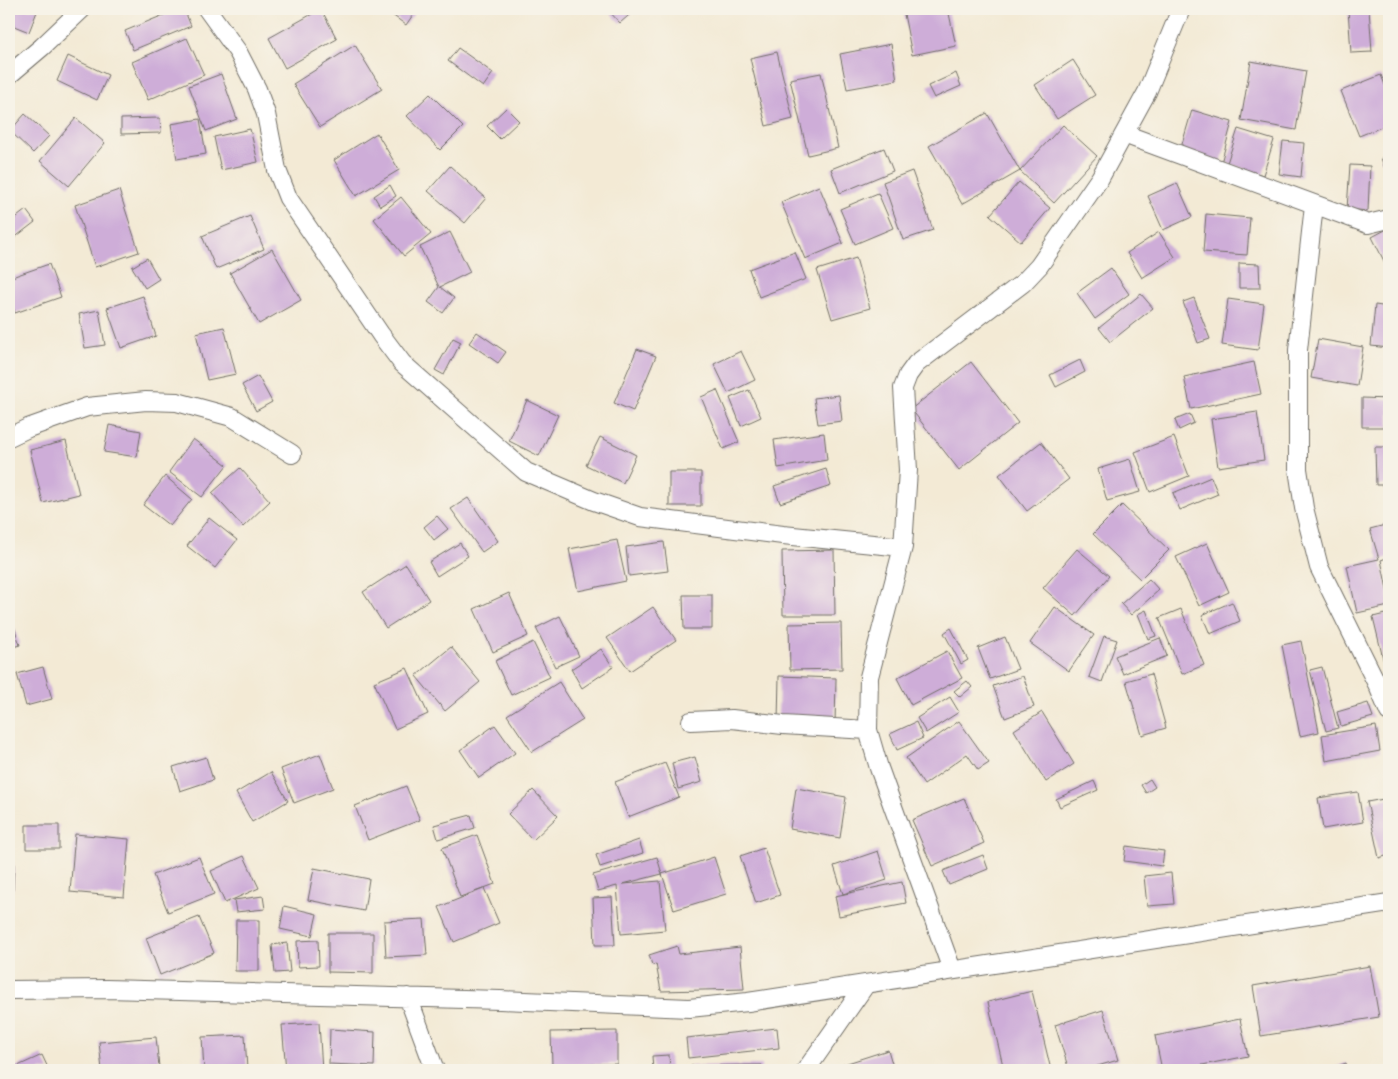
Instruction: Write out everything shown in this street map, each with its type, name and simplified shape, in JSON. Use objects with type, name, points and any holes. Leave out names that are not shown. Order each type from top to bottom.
[{"type":"street","points":[[9,75],[82,9]]},
{"type":"street","points":[[207,9],[238,52],[257,89],[266,114],[277,170],[288,198],[381,335],[402,363],[526,472],[594,501],[640,517],[783,535],[903,547]]},
{"type":"street","points":[[952,970],[879,768],[868,730],[869,677],[903,547],[908,470],[903,388],[908,375],[916,364],[1023,284],[1039,266],[1100,178],[1147,92],[1181,9]]},
{"type":"street","points":[[1124,134],[1368,224],[1389,220]]},
{"type":"street","points":[[1314,205],[1298,350],[1298,468],[1304,508],[1320,567],[1389,712]]},
{"type":"street","points":[[9,437],[28,428],[87,407],[146,401],[177,402],[232,417],[292,454]]},
{"type":"street","points":[[690,721],[732,719],[783,725],[868,730]]},
{"type":"street","points":[[9,990],[107,988],[689,1008],[748,1002],[1389,903]]},
{"type":"street","points":[[806,1070],[866,984]]},
{"type":"street","points":[[408,997],[435,1070]]},
{"type":"building","points":[[9,9],[38,9],[29,32],[9,24]]},
{"type":"building","points":[[178,9],[184,9],[191,26],[133,50],[125,31]]},
{"type":"building","points":[[321,9],[337,39],[285,68],[269,38]]},
{"type":"building","points":[[384,9],[417,9],[406,25]]},
{"type":"building","points":[[607,9],[636,9],[620,23]]},
{"type":"building","points":[[903,9],[948,9],[956,46],[912,55]]},
{"type":"building","points":[[1348,9],[1369,9],[1372,52],[1351,53]]},
{"type":"building","points":[[187,38],[204,75],[148,100],[132,62]]},
{"type":"building","points":[[891,44],[897,80],[847,89],[840,54]]},
{"type":"building","points":[[355,45],[382,89],[320,127],[293,84]]},
{"type":"building","points":[[458,48],[493,73],[483,87],[448,61]]},
{"type":"building","points":[[777,52],[793,119],[766,126],[750,58]]},
{"type":"building","points":[[68,56],[108,75],[97,100],[57,81]]},
{"type":"building","points":[[1073,60],[1095,95],[1057,119],[1035,85]]},
{"type":"building","points":[[1251,61],[1306,71],[1296,130],[1241,120]]},
{"type":"building","points":[[821,73],[838,148],[808,155],[790,79]]},
{"type":"building","points":[[956,73],[961,86],[934,98],[928,86]]},
{"type":"building","points":[[221,74],[237,119],[206,131],[189,86]]},
{"type":"building","points":[[1381,75],[1389,95],[1389,124],[1359,136],[1341,91]]},
{"type":"building","points":[[430,94],[463,127],[440,150],[407,116]]},
{"type":"building","points":[[506,108],[519,121],[500,139],[487,126]]},
{"type":"building","points":[[1192,110],[1232,122],[1221,163],[1180,151]]},
{"type":"building","points":[[987,113],[1020,171],[962,204],[929,146]]},
{"type":"building","points":[[25,114],[49,136],[33,153],[10,131]]},
{"type":"building","points":[[76,118],[105,143],[69,186],[40,161]]},
{"type":"building","points":[[160,118],[161,133],[121,134],[121,119]]},
{"type":"building","points":[[200,119],[206,154],[177,159],[171,124]]},
{"type":"building","points":[[1063,125],[1097,156],[1054,203],[1020,171]]},
{"type":"building","points":[[250,129],[258,162],[221,170],[214,137]]},
{"type":"building","points":[[1238,129],[1274,140],[1263,175],[1227,163]]},
{"type":"building","points":[[377,133],[399,170],[356,196],[334,160]]},
{"type":"building","points":[[1283,141],[1304,143],[1301,177],[1279,174]]},
{"type":"building","points":[[884,148],[893,171],[840,193],[831,169]]},
{"type":"building","points":[[1389,156],[1389,180],[1381,158]]},
{"type":"building","points":[[1350,165],[1370,166],[1368,211],[1347,209]]},
{"type":"building","points":[[450,166],[486,198],[465,223],[428,191]]},
{"type":"building","points":[[912,171],[933,230],[903,240],[883,182]]},
{"type":"building","points":[[1019,182],[1050,208],[1021,242],[990,215]]},
{"type":"building","points":[[1177,183],[1192,217],[1163,230],[1148,196]]},
{"type":"building","points":[[390,185],[396,196],[380,206],[374,196]]},
{"type":"building","points":[[819,186],[843,243],[805,259],[781,202]]},
{"type":"building","points":[[119,190],[139,252],[95,267],[75,205]]},
{"type":"building","points":[[878,193],[893,228],[855,244],[840,209]]},
{"type":"building","points":[[401,197],[431,234],[404,256],[374,219]]},
{"type":"building","points":[[26,210],[35,222],[9,242],[9,223]]},
{"type":"building","points":[[1206,214],[1250,218],[1247,255],[1203,252]]},
{"type":"building","points":[[250,216],[264,249],[216,269],[202,236]]},
{"type":"building","points":[[1389,228],[1389,271],[1372,237]]},
{"type":"building","points":[[450,232],[470,272],[440,287],[454,298],[443,313],[428,302],[439,287],[420,247]]},
{"type":"building","points":[[1159,232],[1175,257],[1142,278],[1127,253]]},
{"type":"building","points":[[272,249],[301,300],[259,324],[230,273]]},
{"type":"building","points":[[795,252],[806,279],[759,297],[749,269]]},
{"type":"building","points":[[147,258],[159,279],[145,288],[132,267]]},
{"type":"building","points":[[856,258],[870,308],[832,319],[817,270]]},
{"type":"building","points":[[1239,263],[1259,264],[1260,288],[1239,288]]},
{"type":"building","points":[[49,264],[61,297],[15,313],[9,295],[9,278]]},
{"type":"building","points":[[1111,268],[1129,294],[1095,319],[1077,293]]},
{"type":"building","points":[[1141,294],[1153,308],[1110,342],[1099,328]]},
{"type":"building","points":[[143,296],[156,336],[121,348],[107,308]]},
{"type":"building","points":[[1194,298],[1210,339],[1198,343],[1183,302]]},
{"type":"building","points":[[1228,299],[1264,304],[1258,350],[1222,345]]},
{"type":"building","points":[[1375,305],[1389,307],[1389,348],[1371,346]]},
{"type":"building","points":[[99,310],[105,345],[85,348],[79,314]]},
{"type":"building","points":[[224,327],[236,374],[207,380],[196,333]]},
{"type":"building","points":[[477,332],[506,352],[498,363],[469,343]]},
{"type":"building","points":[[453,338],[461,342],[444,375],[435,370]]},
{"type":"building","points":[[1318,339],[1363,347],[1357,386],[1311,378]]},
{"type":"building","points":[[637,349],[656,356],[633,411],[614,403]]},
{"type":"building","points":[[741,351],[755,380],[728,393],[714,364]]},
{"type":"building","points":[[1080,360],[1085,372],[1056,387],[1050,375]]},
{"type":"building","points":[[971,362],[1018,423],[959,470],[911,409]]},
{"type":"building","points":[[1254,362],[1261,394],[1191,409],[1184,377]]},
{"type":"building","points":[[258,376],[272,402],[256,411],[242,385]]},
{"type":"building","points":[[717,390],[739,442],[723,449],[701,397]]},
{"type":"building","points":[[749,390],[761,417],[741,426],[730,398]]},
{"type":"building","points":[[839,395],[842,421],[818,424],[814,398]]},
{"type":"building","points":[[1362,398],[1389,399],[1389,427],[1362,427]]},
{"type":"building","points":[[527,400],[558,415],[539,456],[509,441]]},
{"type":"building","points":[[1257,412],[1264,460],[1218,467],[1211,419]]},
{"type":"building","points":[[1190,414],[1194,423],[1179,430],[1175,420]]},
{"type":"building","points":[[109,425],[141,431],[137,457],[104,452]]},
{"type":"building","points":[[824,433],[827,460],[778,468],[774,440]]},
{"type":"building","points":[[600,437],[636,455],[623,483],[586,465]]},
{"type":"building","points":[[1174,437],[1189,476],[1150,492],[1135,452]]},
{"type":"building","points":[[193,439],[227,465],[202,497],[169,472]]},
{"type":"building","points":[[66,441],[79,494],[43,503],[30,450]]},
{"type":"building","points":[[1041,442],[1069,479],[1027,511],[999,475]]},
{"type":"building","points":[[1375,447],[1389,447],[1389,485],[1376,485]]},
{"type":"building","points":[[1130,459],[1140,492],[1107,501],[1098,469]]},
{"type":"building","points":[[240,468],[270,501],[243,527],[212,493]]},
{"type":"building","points":[[826,469],[831,486],[780,503],[774,486]]},
{"type":"building","points":[[669,472],[701,472],[701,506],[669,506]]},
{"type":"building","points":[[165,476],[192,499],[170,526],[143,505]]},
{"type":"building","points":[[1211,477],[1218,494],[1180,510],[1173,493]]},
{"type":"building","points":[[468,498],[498,541],[482,552],[451,509]]},
{"type":"building","points":[[1122,505],[1169,550],[1140,579],[1093,534]]},
{"type":"building","points":[[437,516],[448,529],[434,540],[424,527]]},
{"type":"building","points":[[209,518],[237,540],[215,568],[187,546]]},
{"type":"building","points":[[1389,524],[1389,557],[1381,560],[1389,606],[1357,613],[1347,566],[1379,559],[1370,529]]},
{"type":"building","points":[[617,540],[626,581],[578,591],[569,549]]},
{"type":"building","points":[[664,542],[668,571],[629,576],[626,547]]},
{"type":"building","points":[[460,543],[468,556],[437,576],[429,562]]},
{"type":"building","points":[[1207,543],[1229,592],[1199,606],[1176,557]]},
{"type":"building","points":[[1077,549],[1109,576],[1075,616],[1043,588]]},
{"type":"building","points":[[834,550],[835,615],[783,615],[782,551]]},
{"type":"building","points":[[406,564],[429,600],[386,628],[363,592]]},
{"type":"building","points":[[1149,579],[1159,590],[1131,615],[1121,604]]},
{"type":"building","points":[[509,593],[528,636],[493,652],[474,609]]},
{"type":"building","points":[[683,595],[712,595],[712,629],[684,629]]},
{"type":"building","points":[[1232,602],[1240,621],[1210,634],[1202,615]]},
{"type":"building","points":[[653,607],[676,640],[630,671],[607,638]]},
{"type":"building","points":[[1055,607],[1094,635],[1069,671],[1030,643]]},
{"type":"building","points":[[1181,609],[1204,665],[1182,674],[1159,618]]},
{"type":"building","points":[[1146,610],[1156,636],[1148,639],[1138,614]]},
{"type":"building","points":[[9,611],[20,645],[9,648]]},
{"type":"building","points":[[1389,613],[1389,670],[1386,671],[1373,617]]},
{"type":"building","points":[[560,616],[579,656],[555,667],[536,628]]},
{"type":"building","points":[[841,623],[842,669],[790,670],[789,624]]},
{"type":"building","points":[[951,628],[968,660],[961,664],[944,633]]},
{"type":"building","points":[[1104,636],[1117,640],[1102,682],[1089,677]]},
{"type":"building","points":[[1005,637],[1018,669],[990,679],[978,648]]},
{"type":"building","points":[[1160,638],[1167,656],[1123,674],[1115,656]]},
{"type":"building","points":[[1301,641],[1319,732],[1300,736],[1282,645]]},
{"type":"building","points":[[533,642],[550,677],[511,695],[495,661]]},
{"type":"building","points":[[451,647],[480,682],[445,711],[416,676]]},
{"type":"building","points":[[601,649],[613,667],[582,688],[571,669]]},
{"type":"building","points":[[947,651],[962,678],[911,705],[897,678]]},
{"type":"building","points":[[43,667],[52,699],[26,706],[17,674]]},
{"type":"building","points":[[1322,667],[1338,728],[1326,731],[1310,670]]},
{"type":"building","points":[[407,668],[428,714],[395,729],[374,682]]},
{"type":"building","points":[[1151,674],[1166,728],[1142,735],[1126,681]]},
{"type":"building","points":[[779,676],[836,678],[835,724],[778,722]]},
{"type":"building","points":[[1023,676],[1034,707],[1005,718],[993,686]]},
{"type":"building","points":[[967,681],[972,687],[960,697],[954,691]]},
{"type":"building","points":[[559,682],[583,720],[532,752],[507,715]]},
{"type":"building","points":[[950,697],[959,712],[926,733],[917,718]]},
{"type":"building","points":[[1368,703],[1373,717],[1341,726],[1337,712]]},
{"type":"building","points":[[1042,712],[1074,764],[1046,782],[1014,730]]},
{"type":"building","points":[[959,721],[989,763],[978,770],[967,754],[924,785],[906,758]]},
{"type":"building","points":[[916,722],[923,738],[897,750],[890,734]]},
{"type":"building","points":[[495,725],[515,753],[479,778],[460,750]]},
{"type":"building","points":[[1376,726],[1380,751],[1326,761],[1322,735]]},
{"type":"building","points":[[320,754],[333,788],[294,803],[281,769]]},
{"type":"building","points":[[206,757],[213,780],[180,791],[173,767]]},
{"type":"building","points":[[695,757],[702,782],[678,789],[672,763]]},
{"type":"building","points":[[665,763],[679,797],[628,817],[615,782]]},
{"type":"building","points":[[271,772],[288,801],[252,822],[236,793]]},
{"type":"building","points":[[1150,779],[1155,787],[1146,793],[1141,785]]},
{"type":"building","points":[[1094,781],[1098,790],[1060,807],[1056,799]]},
{"type":"building","points":[[406,786],[420,820],[368,840],[355,806]]},
{"type":"building","points":[[796,788],[846,797],[840,838],[790,829]]},
{"type":"building","points":[[533,790],[558,816],[533,840],[508,814]]},
{"type":"building","points":[[1358,792],[1363,822],[1323,829],[1318,798]]},
{"type":"building","points":[[964,798],[984,843],[932,866],[912,820]]},
{"type":"building","points":[[1389,798],[1389,855],[1379,858],[1367,802]]},
{"type":"building","points":[[471,815],[475,828],[438,839],[434,825]]},
{"type":"building","points":[[26,825],[59,825],[59,849],[26,849]]},
{"type":"building","points":[[75,834],[129,839],[124,897],[70,892]]},
{"type":"building","points":[[477,835],[495,884],[484,888],[499,923],[454,942],[439,907],[483,889],[460,897],[442,848]]},
{"type":"building","points":[[639,840],[643,853],[600,867],[596,855]]},
{"type":"building","points":[[1126,846],[1164,851],[1162,866],[1124,861]]},
{"type":"building","points":[[764,848],[780,895],[756,903],[740,856]]},
{"type":"building","points":[[878,851],[887,880],[843,894],[834,866]]},
{"type":"building","points":[[983,855],[988,869],[949,885],[943,871]]},
{"type":"building","points":[[244,856],[259,888],[225,903],[211,871]]},
{"type":"building","points":[[199,857],[214,894],[168,912],[153,875]]},
{"type":"building","points":[[657,857],[662,874],[623,884],[660,881],[665,930],[621,934],[617,886],[598,891],[593,875]]},
{"type":"building","points":[[714,857],[726,894],[674,910],[662,874]]},
{"type":"building","points":[[9,864],[14,864],[13,890],[9,890]]},
{"type":"building","points":[[314,868],[369,879],[364,911],[308,900]]},
{"type":"building","points":[[1171,873],[1174,904],[1147,906],[1144,876]]},
{"type":"building","points":[[902,882],[906,903],[839,916],[835,896]]},
{"type":"building","points":[[263,896],[265,909],[236,912],[234,900]]},
{"type":"building","points":[[612,897],[615,945],[595,945],[593,898]]},
{"type":"building","points":[[284,906],[317,914],[312,936],[280,929]]},
{"type":"building","points":[[199,917],[214,953],[160,975],[146,938]]},
{"type":"building","points":[[424,919],[427,955],[386,957],[384,921]]},
{"type":"building","points":[[236,920],[259,920],[259,971],[235,971]]},
{"type":"building","points":[[328,933],[373,933],[373,973],[328,972]]},
{"type":"building","points":[[318,940],[319,966],[298,967],[297,941]]},
{"type":"building","points":[[287,943],[290,972],[275,973],[272,945]]},
{"type":"building","points":[[677,946],[679,954],[740,947],[744,989],[661,991],[656,964],[652,965],[649,955]]},
{"type":"building","points":[[1370,966],[1379,1017],[1261,1036],[1253,986]]},
{"type":"building","points":[[1032,991],[1051,1070],[1004,1070],[988,1002]]},
{"type":"building","points":[[1103,1010],[1118,1060],[1084,1070],[1069,1070],[1055,1025]]},
{"type":"building","points":[[1240,1019],[1248,1056],[1177,1070],[1162,1070],[1155,1036]]},
{"type":"building","points":[[319,1023],[322,1070],[286,1070],[282,1025]]},
{"type":"building","points":[[777,1028],[779,1048],[688,1058],[686,1038]]},
{"type":"building","points":[[330,1029],[375,1032],[374,1066],[329,1064]]},
{"type":"building","points":[[617,1031],[617,1064],[552,1065],[551,1032]]},
{"type":"building","points":[[245,1035],[247,1070],[204,1070],[202,1037]]},
{"type":"building","points":[[156,1037],[159,1067],[102,1070],[99,1042]]},
{"type":"building","points":[[888,1050],[894,1070],[833,1070],[832,1068]]},
{"type":"building","points":[[42,1055],[49,1070],[9,1070]]},
{"type":"building","points":[[669,1055],[670,1070],[653,1070],[652,1056]]},
{"type":"building","points":[[1346,1063],[1348,1070],[1328,1070]]},
{"type":"building","points":[[762,1065],[762,1070],[689,1070],[689,1066]]}]
